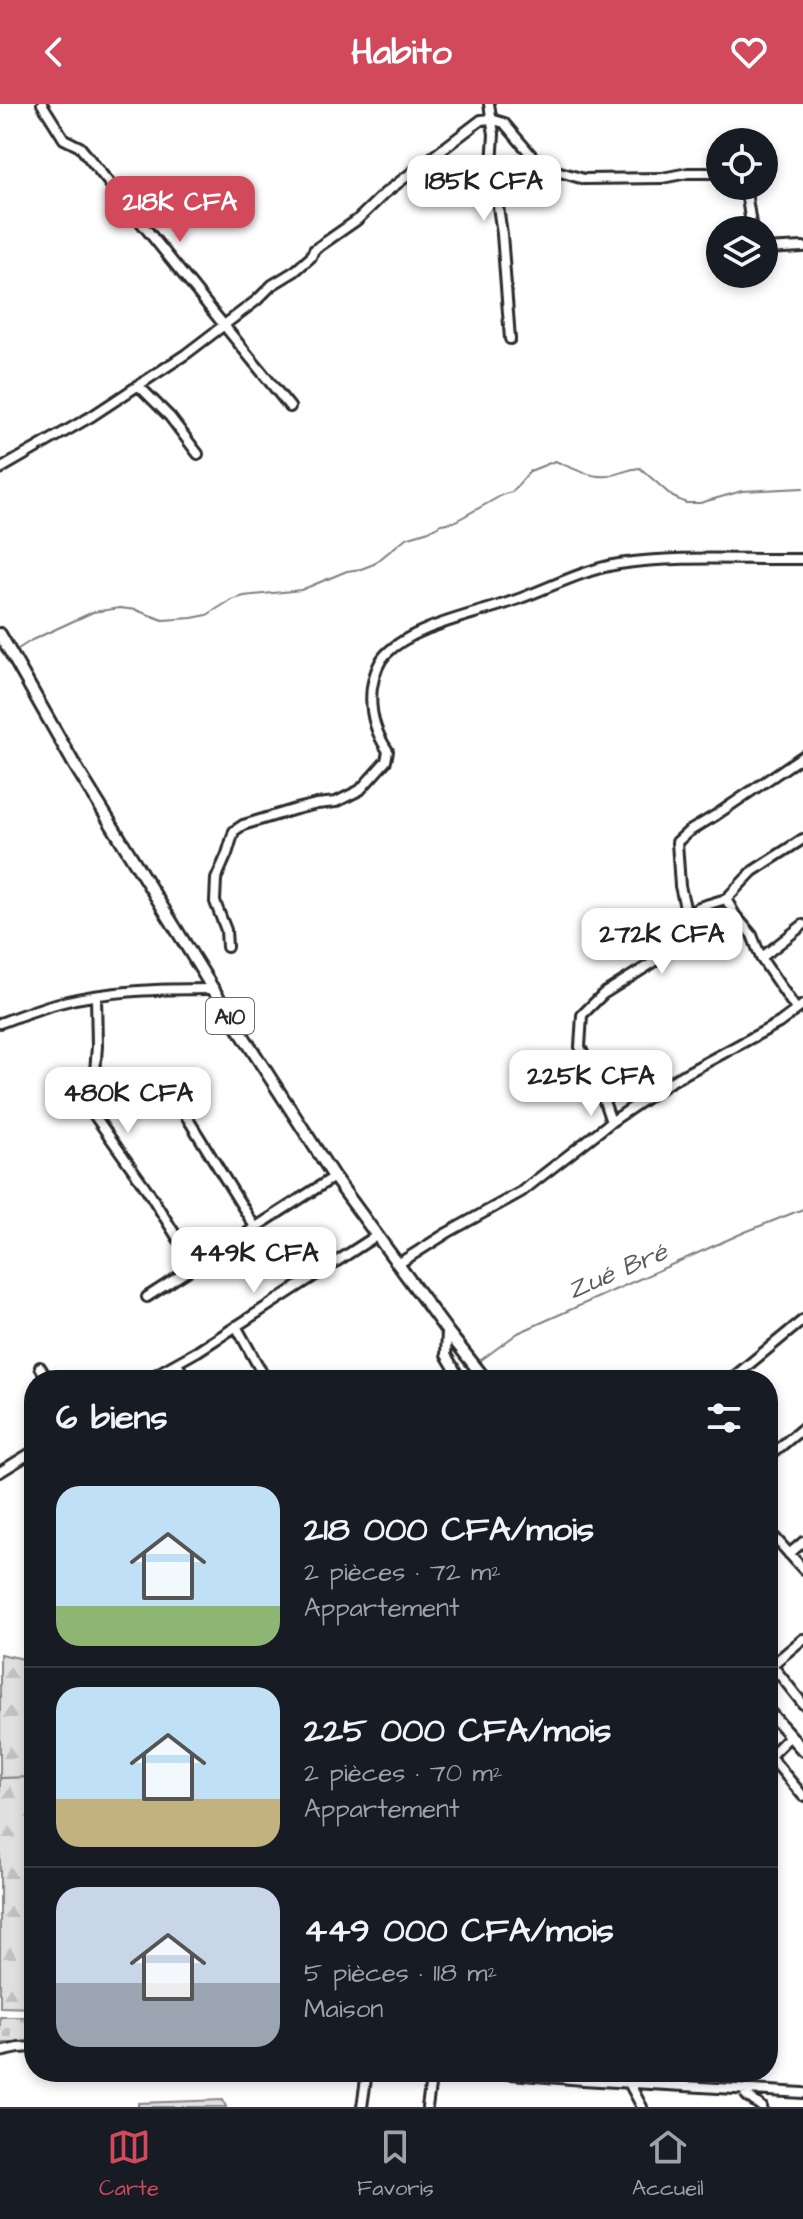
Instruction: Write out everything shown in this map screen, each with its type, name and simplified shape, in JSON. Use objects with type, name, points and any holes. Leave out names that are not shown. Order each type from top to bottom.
[{"type":"main road","name":"A10","points":[[0,634],[74,764],[334,1177],[478,1370]]},
{"type":"main road","points":[[778,1722],[803,1750]]},
{"type":"street","points":[[42,104],[64,139],[80,147],[290,407]]},
{"type":"street","points":[[489,104],[494,134],[492,165],[502,234],[510,339]]},
{"type":"street","points":[[0,469],[92,416],[224,326],[272,285],[295,271],[311,257],[314,250],[357,220],[385,193],[481,120],[504,123],[533,157],[553,170],[584,179],[662,178],[706,173]]},
{"type":"street","points":[[778,248],[803,247]]},
{"type":"street","points":[[138,385],[170,417],[198,454]]},
{"type":"street","points":[[227,947],[226,930],[215,902],[216,879],[234,831],[243,825],[306,806],[336,802],[360,790],[386,761],[388,751],[374,722],[370,700],[374,676],[386,654],[405,641],[440,623],[617,564],[663,560],[803,559]]},
{"type":"street","points":[[687,916],[680,886],[677,842],[803,756]]},
{"type":"street","points":[[611,1122],[598,1083],[580,1047],[582,1015],[603,994],[654,962],[687,916],[699,907],[726,899],[753,871],[803,839]]},
{"type":"street","points":[[398,1264],[521,1192],[611,1122],[670,1082],[779,1023],[800,1007],[761,958],[752,935],[726,899]]},
{"type":"street","points":[[761,958],[803,925]]},
{"type":"street","points":[[0,1023],[59,1003],[96,996],[154,989],[213,989]]},
{"type":"street","points":[[96,996],[97,1046],[92,1112],[148,1191],[195,1266]]},
{"type":"street","points":[[180,1106],[255,1227]]},
{"type":"street","points":[[147,1297],[334,1177]]},
{"type":"street","points":[[164,1370],[376,1236]]},
{"type":"street","points":[[742,1370],[803,1320]]},
{"type":"street","points":[[236,1326],[260,1370]]},
{"type":"street","points":[[447,1331],[446,1355],[455,1370]]},
{"type":"street","points":[[177,1363],[181,1370]]},
{"type":"street","points":[[778,1449],[803,1428]]},
{"type":"street","points":[[0,1472],[24,1457]]},
{"type":"street","points":[[778,1541],[803,1569]]},
{"type":"street","points":[[789,1554],[803,1542]]},
{"type":"street","points":[[778,1656],[803,1639]]},
{"type":"street","points":[[778,1672],[803,1704]]},
{"type":"street","points":[[778,1747],[790,1736]]},
{"type":"street","points":[[778,1767],[803,1796]]},
{"type":"street","points":[[0,2052],[24,2048]]},
{"type":"street","points":[[362,2107],[366,2082]]},
{"type":"street","points":[[427,2107],[431,2082]]},
{"type":"street","points":[[629,2082],[642,2107]]},
{"type":"street","points":[[641,2082],[803,2093]]},
{"type":"street","points":[[743,2090],[762,2107]]},
{"type":"green space","points":[[0,1654],[24,1659],[24,2008],[0,2007]]},
{"type":"green space","points":[[0,2017],[24,2017],[24,2043],[0,2043]]},
{"type":"green space","points":[[223,2100],[226,2107],[138,2107],[138,2103]]},
{"type":"waterway","points":[[15,651],[93,612],[120,608],[163,620],[192,618],[207,615],[244,596],[301,590],[347,571],[361,569],[374,564],[406,538],[454,522],[512,492],[530,471],[555,461],[601,476],[640,468],[673,497],[686,503],[700,503],[742,491],[803,488]]},
{"type":"waterway","name":"Zué Bré","points":[[477,1363],[518,1333],[803,1209]]},
{"type":"waterway","name":"Zué Bré","points":[[467,1370],[472,1366]]},
{"type":"waterway","name":"Zué Bré","points":[[0,1778],[24,1777]]}]
